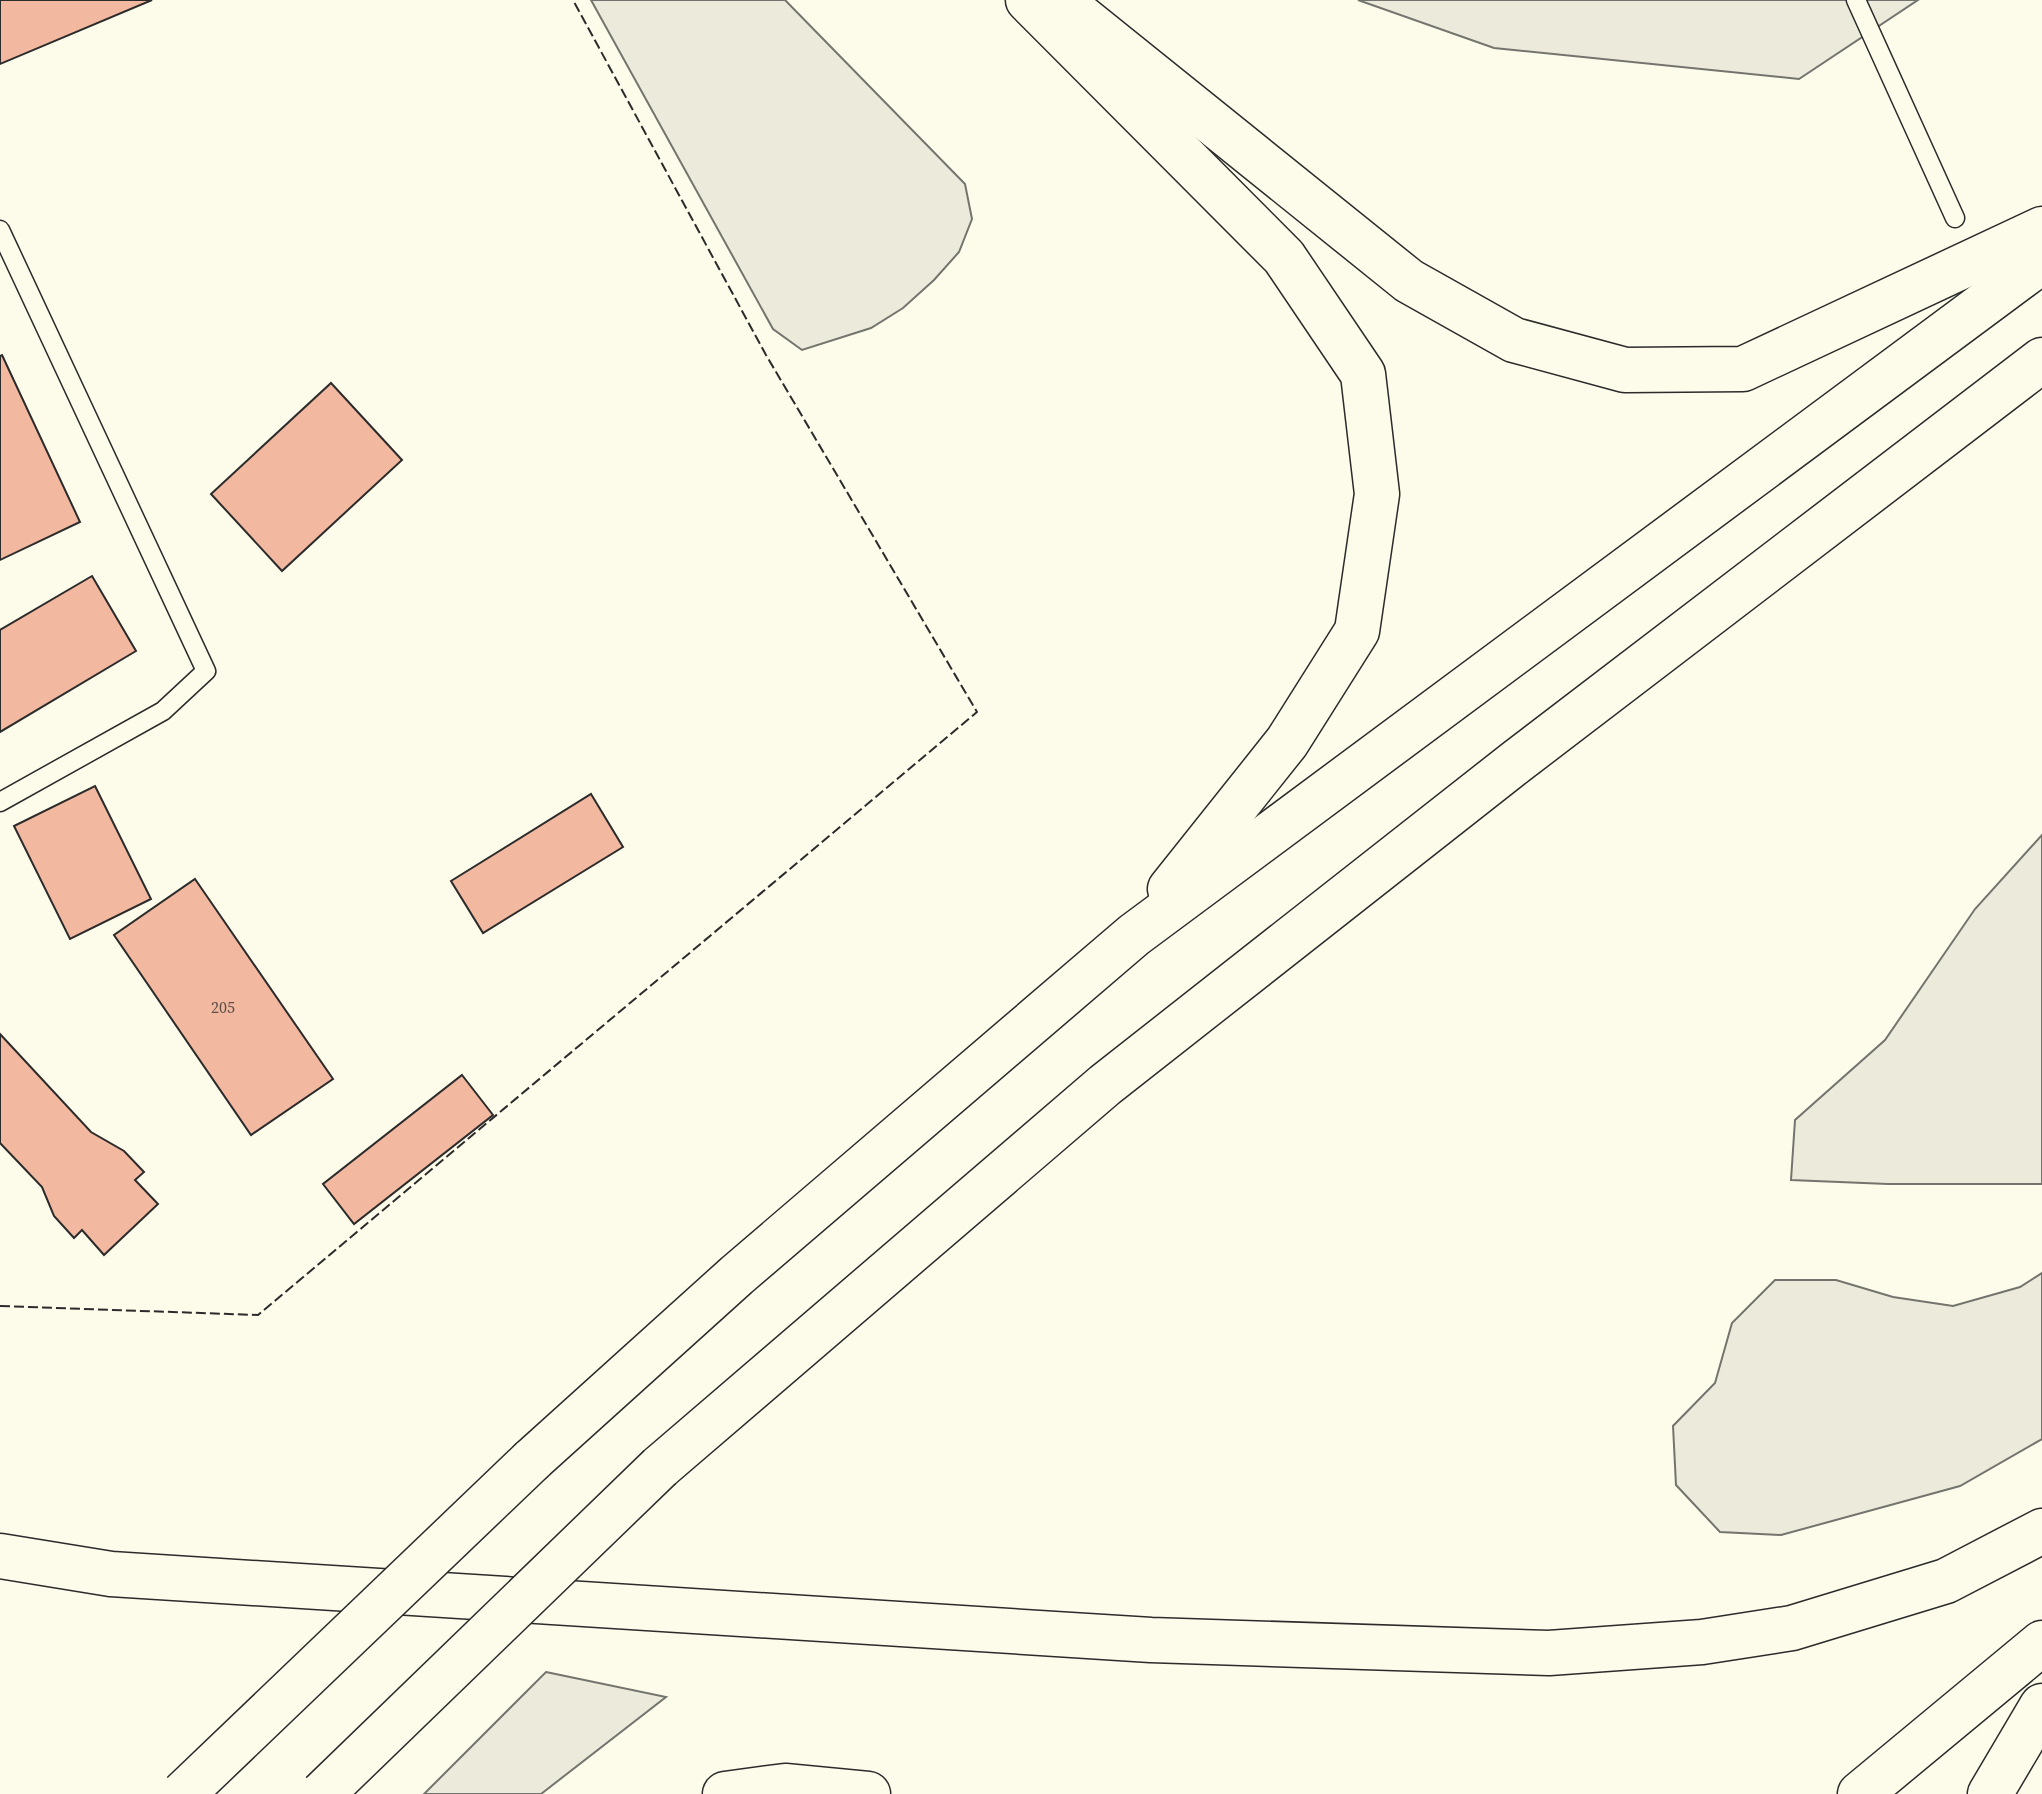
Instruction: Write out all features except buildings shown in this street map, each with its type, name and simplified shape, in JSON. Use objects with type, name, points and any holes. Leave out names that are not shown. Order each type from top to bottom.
[{"type":"highway","points":[[1028,0],[1284,257],[1363,374],[1377,494],[1357,631],[1287,742],[1134,935]]},
{"type":"highway","points":[[1060,0],[1409,281],[1514,340],[1625,370],[1743,369],[2042,229]]},
{"type":"highway","points":[[183,1794],[532,1460],[737,1275],[1134,935],[2042,261]]},
{"type":"highway","points":[[322,1794],[660,1467],[1105,1085],[1516,762],[2042,360]]},
{"type":"highway","points":[[0,1556],[111,1574],[1151,1640],[1549,1653],[1702,1642],[1792,1628],[1946,1581],[2042,1531]]},
{"type":"highway","points":[[1860,1794],[2042,1643]]},
{"type":"highway","points":[[1990,1794],[2042,1706]]},
{"type":"highway","points":[[725,1794],[785,1786],[868,1794]]},
{"type":"lane","points":[[1856,0],[1955,218]]},
{"type":"lane","points":[[0,230],[206,671],[163,711],[0,802]]},
{"type":"shaded area","points":[[591,0],[785,0],[965,184],[972,219],[959,252],[903,308],[871,328],[802,350],[773,329]]},
{"type":"shaded area","points":[[1358,0],[1918,0],[1799,79],[1494,48]]},
{"type":"shaded area","points":[[2042,835],[2042,1184],[1888,1184],[1791,1180],[1795,1120],[1885,1040],[1975,909]]},
{"type":"shaded area","points":[[2042,1273],[2042,1439],[1960,1486],[1781,1535],[1720,1532],[1676,1485],[1673,1426],[1715,1383],[1732,1323],[1775,1280],[1836,1280],[1893,1297],[1953,1306],[2020,1287]]},
{"type":"shaded area","points":[[546,1672],[666,1697],[541,1794],[424,1794]]},
{"type":"fence","points":[[0,1306],[258,1315],[977,712],[766,355],[573,0]]}]
